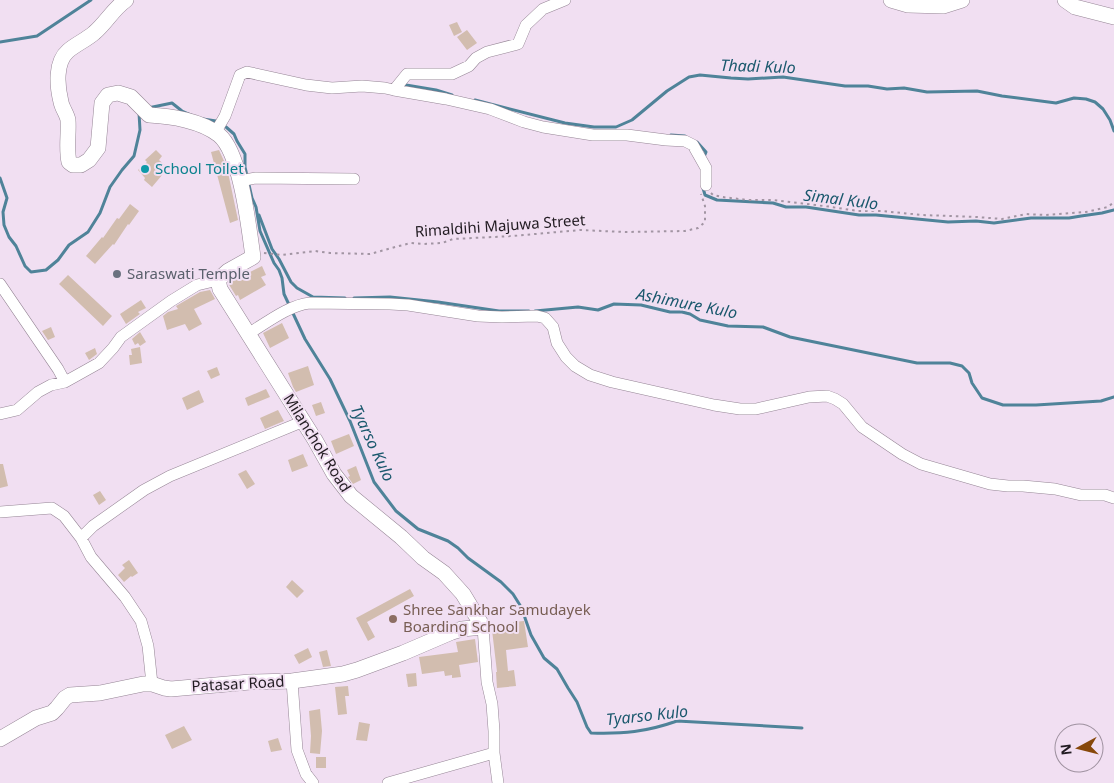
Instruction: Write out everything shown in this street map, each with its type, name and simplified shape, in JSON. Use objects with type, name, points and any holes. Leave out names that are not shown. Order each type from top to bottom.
[{"type":"street","points":[[0,414],[17,410],[38,392],[52,385],[64,382],[99,363],[113,348],[120,336],[197,285],[218,280],[228,271],[253,257],[248,218],[240,181],[231,152],[217,130],[180,118],[149,115],[131,97],[118,92],[108,95],[102,103],[98,148],[89,160],[82,165],[74,165],[69,162],[67,143],[68,118],[61,104],[58,86],[59,68],[63,57],[96,32],[119,5],[126,0]]},
{"type":"street","points":[[395,89],[407,74],[452,74],[469,66],[476,58],[487,52],[518,44],[526,24],[543,9],[564,0]]},
{"type":"street","points":[[891,0],[908,5],[943,6],[962,0]]},
{"type":"street","points":[[1065,0],[1075,7],[1114,17]]},
{"type":"street","points":[[217,130],[225,116],[240,75],[247,72],[306,85],[332,88],[362,86],[395,89],[446,98],[490,109],[543,127],[593,135],[627,135],[685,141],[693,145],[706,168],[704,189]]},
{"type":"street","points":[[240,181],[256,178],[354,179]]},
{"type":"street","name":"Milanchok Road","points":[[218,280],[220,289],[304,421],[334,474],[351,496],[401,537],[423,558],[444,572],[463,594],[482,626]]},
{"type":"street","points":[[0,284],[58,369],[64,382]]},
{"type":"street","points":[[248,334],[288,311],[302,304],[310,303],[408,305],[478,316],[537,316],[546,318],[553,328],[557,343],[566,357],[575,366],[590,375],[612,382],[740,409],[756,409],[809,397],[826,396],[842,404],[862,427],[902,454],[921,464],[990,484],[1046,488],[1081,495],[1105,495],[1114,498]]},
{"type":"street","points":[[80,538],[93,526],[144,490],[170,476],[304,421]]},
{"type":"street","points":[[0,512],[52,508],[64,516],[91,556],[125,597],[141,621],[148,646],[152,684]]},
{"type":"street","points":[[482,626],[487,682],[492,704],[494,753],[498,783]]},
{"type":"street","name":"Patasar Road","points":[[0,739],[36,718],[52,713],[70,695],[100,693],[139,684],[152,684],[171,689],[328,677],[357,670],[462,628],[482,626]]},
{"type":"street","points":[[292,681],[297,750],[306,774],[312,783]]},
{"type":"street","points":[[388,783],[494,753]]},
{"type":"path","points":[[704,189],[713,195],[748,200],[772,200],[858,211],[1002,219],[1026,214],[1045,215],[1086,212],[1108,207],[1114,202]]},
{"type":"path","name":"Rimaldihi Majuwa Street","points":[[261,252],[282,255],[307,252],[370,254],[398,246],[442,243],[453,239],[580,230],[625,232],[685,231],[698,228],[705,222],[704,189]]},
{"type":"building","points":[[457,22],[462,32],[454,36],[449,25]]},
{"type":"building","points":[[467,30],[477,43],[467,50],[457,37]]},
{"type":"building","points":[[156,150],[162,156],[159,160],[168,168],[152,187],[144,180],[145,178],[138,170]]},
{"type":"building","points":[[219,150],[229,177],[238,220],[230,223],[211,152]]},
{"type":"building","points":[[130,204],[139,211],[114,245],[95,264],[86,256]]},
{"type":"building","points":[[262,266],[266,275],[261,277],[266,285],[240,300],[228,283]]},
{"type":"building","points":[[68,275],[112,316],[103,326],[59,284]]},
{"type":"building","points":[[210,290],[215,299],[194,309],[202,324],[189,331],[185,324],[167,330],[163,316],[168,312],[178,309],[176,306],[200,292]]},
{"type":"building","points":[[141,300],[146,308],[138,312],[140,314],[126,324],[120,314]]},
{"type":"building","points":[[282,323],[289,338],[270,348],[263,333]]},
{"type":"building","points":[[51,327],[55,337],[48,340],[42,331]]},
{"type":"building","points":[[140,332],[146,342],[140,346],[138,343],[135,345],[132,339]]},
{"type":"building","points":[[140,347],[142,363],[130,365],[129,355],[132,355],[131,349]]},
{"type":"building","points":[[95,348],[97,354],[89,360],[85,353]]},
{"type":"building","points":[[308,366],[314,385],[296,392],[288,373]]},
{"type":"building","points":[[217,367],[220,375],[211,379],[207,371]]},
{"type":"building","points":[[266,389],[270,397],[248,406],[245,398]]},
{"type":"building","points":[[199,390],[204,402],[187,410],[182,398]]},
{"type":"building","points":[[321,402],[325,413],[316,416],[312,405]]},
{"type":"building","points":[[278,410],[284,421],[265,429],[260,418]]},
{"type":"building","points":[[349,434],[354,446],[336,454],[331,441]]},
{"type":"building","points":[[303,454],[308,466],[292,472],[288,460]]},
{"type":"building","points":[[0,464],[3,464],[8,486],[0,488]]},
{"type":"building","points":[[356,466],[361,480],[353,484],[348,477],[350,476],[347,470]]},
{"type":"building","points":[[246,470],[255,484],[247,489],[238,474]]},
{"type":"building","points":[[100,491],[106,500],[99,505],[93,495]]},
{"type":"building","points":[[129,560],[138,573],[124,582],[118,575],[125,568],[122,565]]},
{"type":"building","points":[[292,580],[304,591],[297,598],[286,587]]},
{"type":"building","points":[[410,589],[414,596],[367,622],[375,637],[368,641],[356,618]]},
{"type":"building","points":[[524,621],[528,647],[506,650],[508,671],[514,670],[516,686],[497,688],[492,630],[514,627],[513,622]]},
{"type":"building","points":[[475,639],[478,662],[459,665],[461,677],[452,678],[452,675],[445,676],[444,671],[422,674],[419,657],[458,652],[456,642]]},
{"type":"building","points":[[308,648],[312,657],[299,664],[294,655]]},
{"type":"building","points":[[327,650],[331,666],[323,667],[319,652]]},
{"type":"building","points":[[416,673],[417,686],[408,687],[406,674]]},
{"type":"building","points":[[348,686],[349,696],[345,696],[347,714],[338,715],[335,687]]},
{"type":"building","points":[[320,709],[322,731],[320,754],[310,753],[309,711]]},
{"type":"building","points":[[359,722],[370,724],[367,741],[356,740]]},
{"type":"building","points":[[184,726],[192,740],[172,749],[165,735]]},
{"type":"building","points":[[278,738],[282,750],[271,752],[268,741]]},
{"type":"building","points":[[316,757],[326,757],[326,768],[316,768]]},
{"type":"waterway","points":[[0,42],[37,36],[91,0]]},
{"type":"waterway","name":"Thadi Kulo","points":[[475,100],[565,123],[594,127],[616,127],[632,120],[667,91],[689,77],[700,75],[748,79],[783,77],[845,86],[868,86],[887,89],[904,88],[927,92],[977,91],[1056,103],[1074,98],[1086,99],[1095,102],[1103,109],[1114,131]]},
{"type":"waterway","name":"Thadi Kulo","points":[[406,85],[452,95]]},
{"type":"waterway","points":[[148,108],[172,103],[191,115]]},
{"type":"waterway","points":[[0,178],[7,198],[3,212],[4,225],[9,237],[16,246],[25,266],[31,272],[46,270],[58,260],[69,245],[88,232],[100,213],[110,187],[134,156],[140,130],[139,113]]},
{"type":"waterway","name":"Tyarso Kulo","points":[[203,119],[216,121],[226,127],[234,134],[245,154],[245,167],[256,207],[260,231],[279,270],[284,294],[305,339],[330,379],[350,421],[374,482],[396,511],[418,529],[448,541],[501,582],[513,594],[523,610],[531,635],[544,658],[557,669],[577,702],[591,733],[634,732],[677,721],[802,728]]},
{"type":"waterway","name":"Simal Kulo","points":[[671,135],[685,136]]},
{"type":"waterway","name":"Simal Kulo","points":[[697,142],[706,152],[704,157]]},
{"type":"waterway","name":"Simal Kulo","points":[[703,188],[705,195],[717,200],[773,203],[786,207],[806,207],[859,215],[948,222],[976,221],[994,223],[1031,218],[1069,218],[1114,210]]},
{"type":"waterway","name":"Ashimure Kulo","points":[[259,215],[272,249],[291,282],[297,288],[313,297],[345,298]]},
{"type":"waterway","name":"Ashimure Kulo","points":[[354,298],[390,297],[499,311],[529,311]]},
{"type":"waterway","name":"Ashimure Kulo","points":[[535,311],[578,307],[598,310],[614,304],[641,305],[670,312],[682,312],[700,320],[728,326],[763,327],[790,337],[917,363],[950,363],[962,366],[969,373],[972,383],[982,398],[1003,405],[1101,401],[1114,397]]},
{"type":"place","name":"School Toilet","points":[[145,169]]},
{"type":"place","name":"Saraswati Temple","points":[[117,274]]},
{"type":"place","name":"Shree Sankhar Samudayek Boarding School","points":[[393,619]]}]
